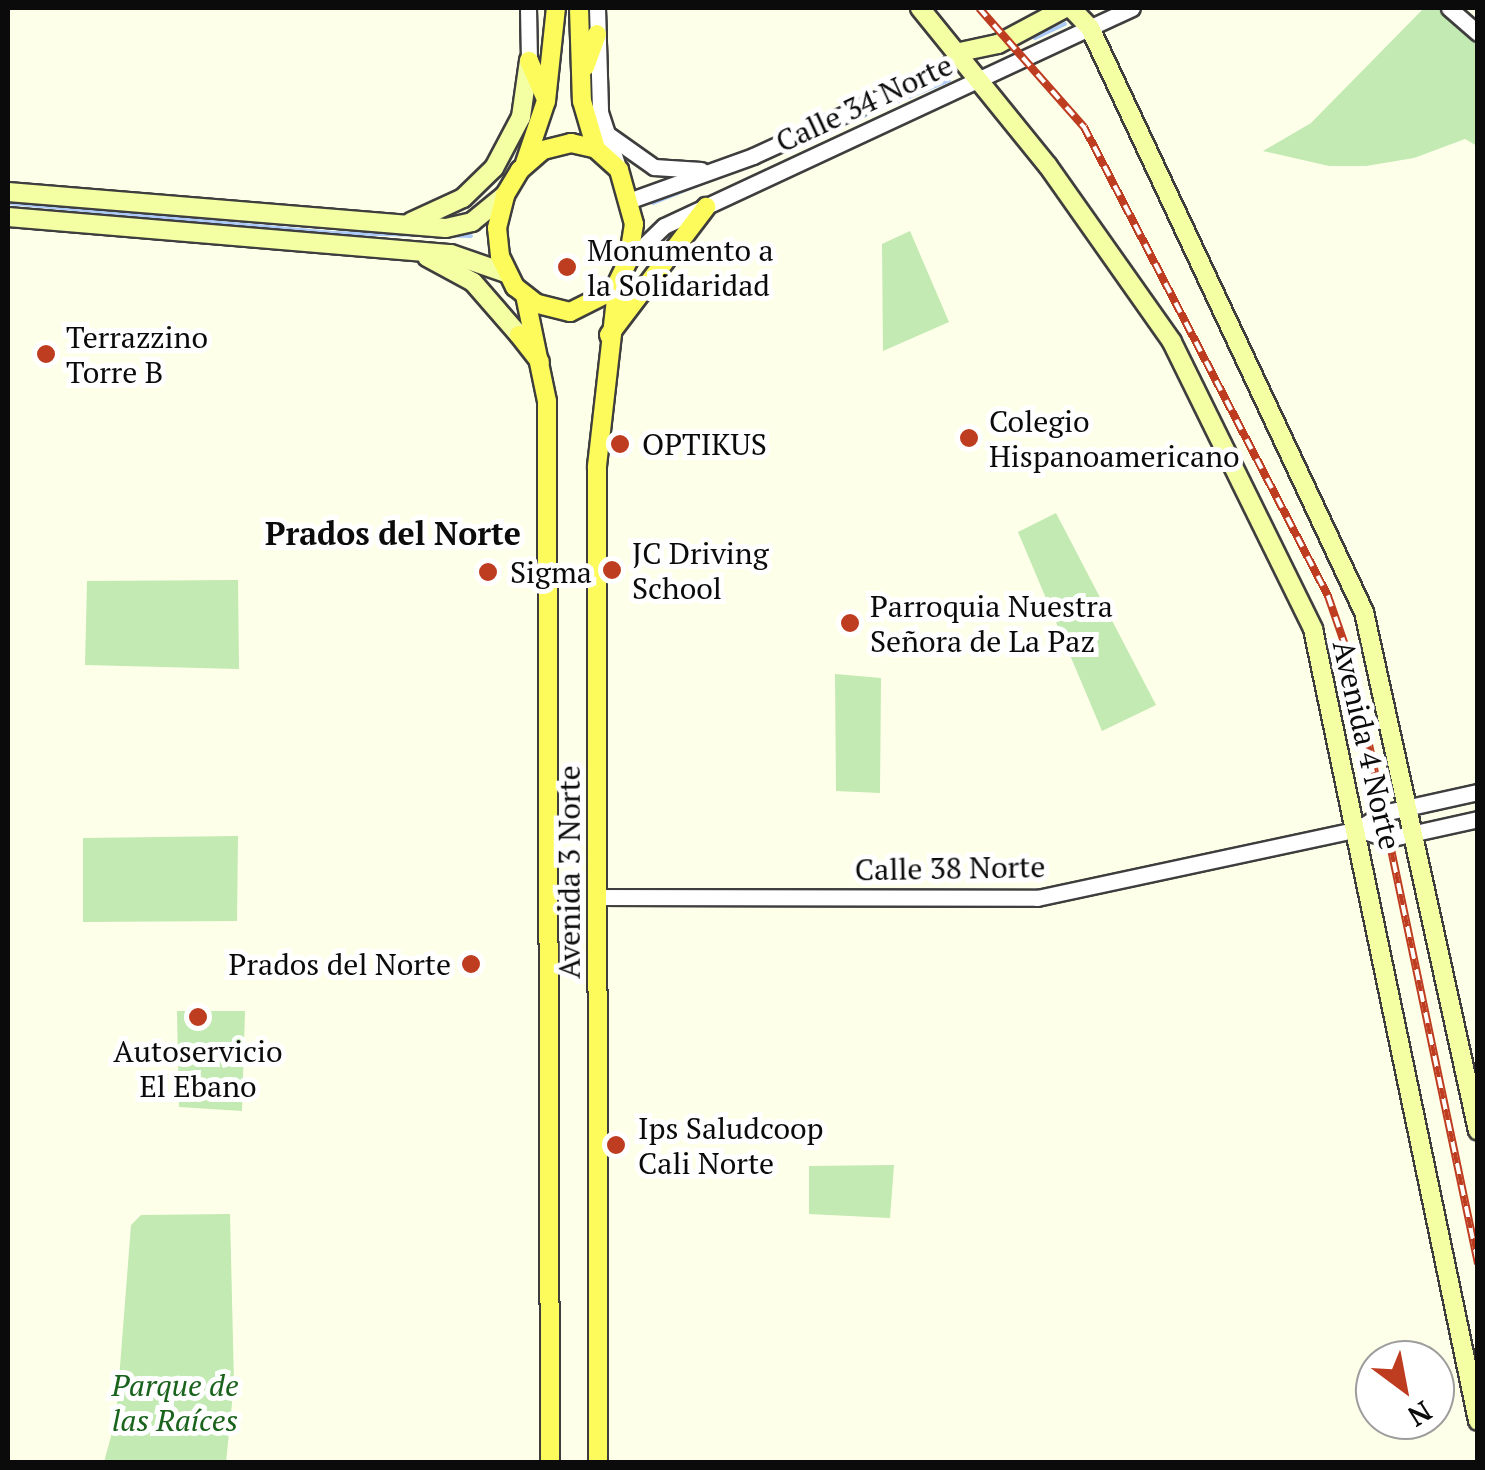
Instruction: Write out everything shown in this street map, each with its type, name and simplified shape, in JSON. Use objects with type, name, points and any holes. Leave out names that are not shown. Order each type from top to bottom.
[{"type":"main road","name":"Avenida 4 Norte","points":[[920,8],[960,52],[1172,342],[1313,629],[1358,829],[1478,1420]]},
{"type":"main road","points":[[960,52],[998,44],[1068,8]]},
{"type":"main road","name":"Avenida 4 Norte","points":[[1068,8],[1090,28],[1347,567],[1376,646],[1478,1131]]},
{"type":"main road","points":[[8,217],[476,259],[506,273],[525,295],[551,310],[570,312],[598,302],[618,283],[628,261],[631,200],[584,113],[579,14]]},
{"type":"main road","points":[[8,192],[396,226],[472,222],[504,195],[524,167],[546,101],[556,15]]},
{"type":"main road","points":[[582,77],[597,34]]},
{"type":"main road","points":[[529,61],[546,101]]},
{"type":"main road","points":[[396,226],[445,209],[494,168],[521,117],[529,61]]},
{"type":"main road","points":[[524,167],[558,145],[600,140]]},
{"type":"main road","points":[[504,195],[497,228],[506,273]]},
{"type":"main road","points":[[608,336],[706,207]]},
{"type":"main road","points":[[407,250],[473,282],[544,367]]},
{"type":"main road","name":"Avenida 3 Norte","points":[[598,1462],[597,466],[608,336],[618,283]]},
{"type":"main road","name":"Avenida 3 Norte","points":[[525,295],[544,367],[550,567],[550,1462]]},
{"type":"street","points":[[528,8],[529,61]]},
{"type":"street","points":[[597,8],[600,140],[654,167],[720,169]]},
{"type":"street","name":"Calle 34 Norte","points":[[628,261],[664,226],[1132,8]]},
{"type":"street","points":[[1449,8],[1478,32]]},
{"type":"street","name":"Calle 34 Norte","points":[[631,200],[720,169],[945,68],[960,52]]},
{"type":"street","name":"Calle 38 Norte","points":[[597,897],[1037,898],[1358,829],[1383,813],[1478,792]]},
{"type":"street","name":"Calle 38 Norte","points":[[1358,829],[1388,838],[1478,819]]},
{"type":"green space","points":[[1424,8],[1449,8],[1477,33],[1477,146],[1465,139],[1414,158],[1366,166],[1329,166],[1263,151],[1311,123]]},
{"type":"green space","points":[[910,231],[949,322],[883,351],[882,244]]},
{"type":"green space","points":[[1056,513],[1156,705],[1102,731],[1018,532]]},
{"type":"green space","points":[[238,580],[239,669],[85,665],[87,581]]},
{"type":"green space","points":[[835,674],[881,678],[880,793],[836,791]]},
{"type":"green space","points":[[238,836],[237,921],[83,922],[83,838]]},
{"type":"green space","points":[[177,1011],[245,1011],[242,1111],[179,1107]]},
{"type":"green space","points":[[894,1165],[890,1218],[809,1214],[809,1166]]},
{"type":"green space","name":"Parque de las Raíces","points":[[230,1214],[234,1384],[226,1462],[104,1462],[116,1418],[131,1225],[141,1215]]},
{"type":"waterway","points":[[1035,38],[1065,24]]},
{"type":"waterway","points":[[774,154],[949,80]]},
{"type":"waterway","points":[[653,203],[728,173]]},
{"type":"waterway","points":[[8,203],[333,233],[471,236]]},
{"type":"railway","points":[[979,8],[1084,127],[1328,596],[1353,668],[1478,1264]]},
{"type":"place","name":"Monumento a la Solidaridad","points":[[567,267]]},
{"type":"place","name":"Terrazzino Torre B","points":[[46,354]]},
{"type":"place","name":"Colegio Hispanoamericano","points":[[969,438]]},
{"type":"place","name":"OPTIKUS","points":[[620,444]]},
{"type":"place","name":"JC Driving School","points":[[612,570]]},
{"type":"place","name":"Sigma","points":[[488,572]]},
{"type":"place","name":"Parroquia Nuestra Señora de La Paz","points":[[850,623]]},
{"type":"place","name":"Prados del Norte","points":[[471,964]]},
{"type":"place","name":"Autoservicio El Ebano","points":[[198,1017]]},
{"type":"place","name":"Ips Saludcoop Cali Norte","points":[[616,1145]]},
{"type":"district","name":"Prados del Norte","points":[[393,533]]}]
